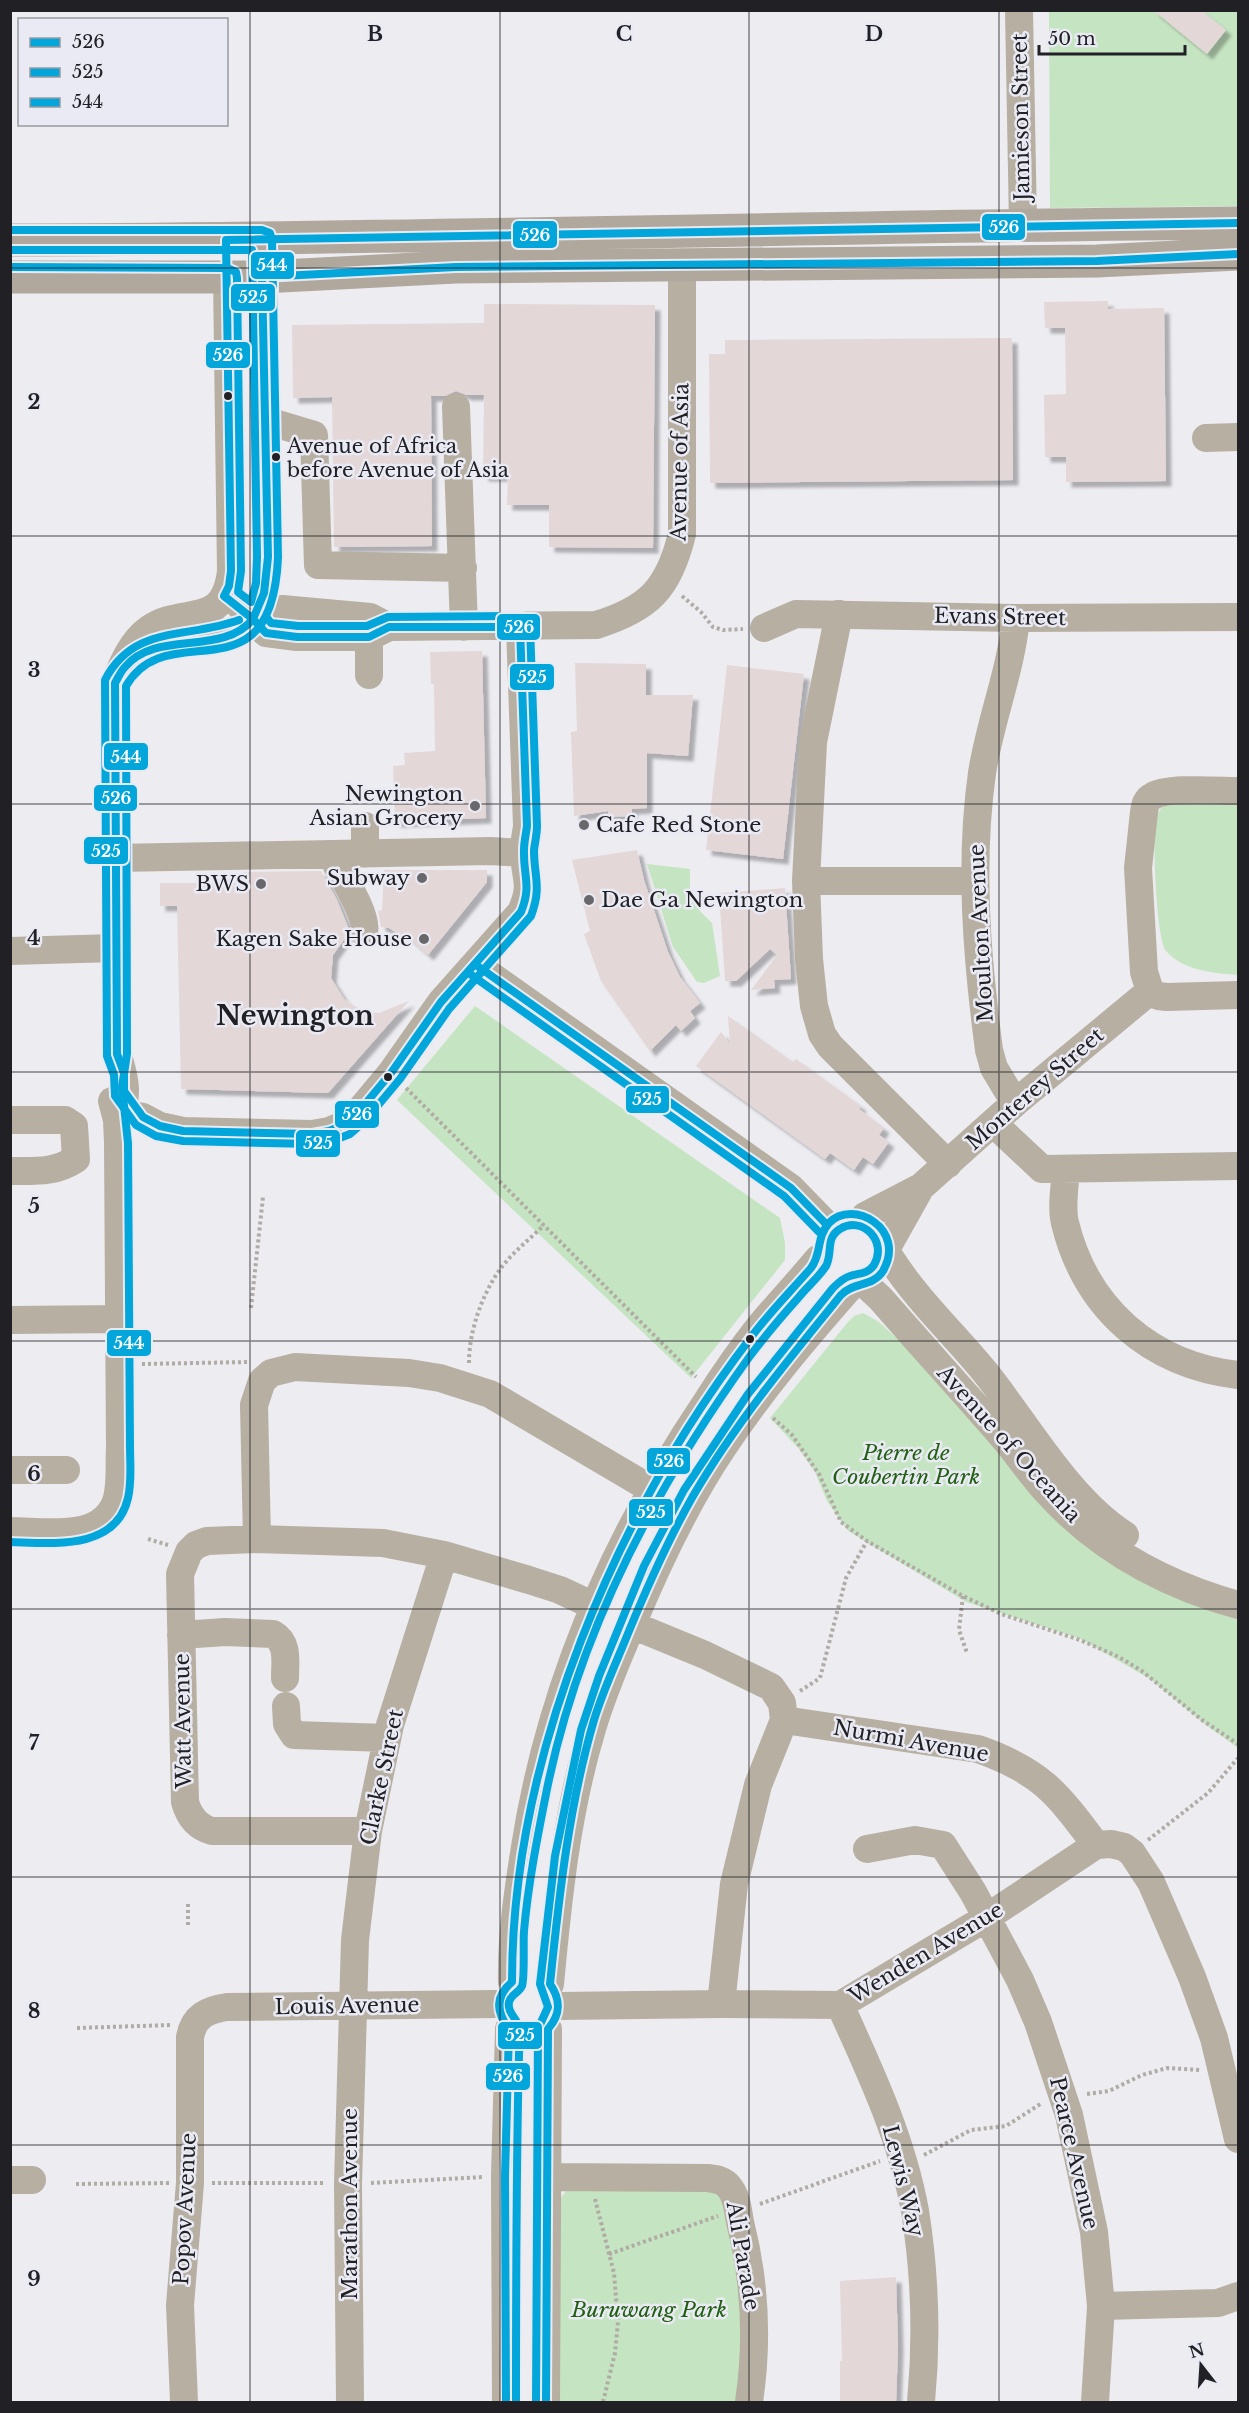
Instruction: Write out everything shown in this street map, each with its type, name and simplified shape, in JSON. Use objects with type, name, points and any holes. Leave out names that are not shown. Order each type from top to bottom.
[{"type":"main road","points":[[10,240],[262,240],[1239,223]]},
{"type":"main road","name":"Jamieson Street","points":[[1022,260],[1023,225]]},
{"type":"main road","points":[[226,240],[227,278]]},
{"type":"main road","points":[[262,240],[262,277]]},
{"type":"main road","points":[[10,277],[227,278],[456,267],[1097,261],[1239,254]]},
{"type":"street","name":"Jamieson Street","points":[[1019,10],[1023,225]]},
{"type":"street","name":"Avenue of Asia","points":[[224,596],[253,617],[266,633],[297,637],[464,627],[596,625],[622,617],[661,587],[675,562],[682,534],[682,266]]},
{"type":"street","points":[[121,667],[157,648],[231,635],[248,626],[264,599],[267,579],[262,277]]},
{"type":"street","points":[[10,1531],[82,1530],[95,1527],[112,1510],[117,1497],[119,1319],[126,1127],[124,1073],[117,1054],[114,682],[139,638],[150,628],[162,622],[206,612],[224,596],[229,586],[231,570],[227,278]]},
{"type":"street","points":[[456,407],[464,627]]},
{"type":"street","points":[[264,420],[314,435],[318,565],[463,568]]},
{"type":"street","points":[[1206,438],[1239,437]]},
{"type":"street","name":"Evans Street","points":[[764,628],[796,614],[1016,618],[1239,617]]},
{"type":"street","points":[[839,614],[813,742],[806,881],[809,959],[814,1006],[822,1034],[830,1046],[948,1164]]},
{"type":"street","name":"Moulton Avenue","points":[[1015,1103],[994,1068],[989,1050],[974,881],[975,839],[983,771],[1013,646],[1016,618]]},
{"type":"street","points":[[75,1144],[126,1127],[160,1126],[183,1131],[312,1134],[346,1124],[356,1115],[391,1073],[441,1002],[521,912],[528,894],[529,879],[524,854],[527,826],[520,627]]},
{"type":"street","points":[[369,675],[379,632]]},
{"type":"street","points":[[1239,791],[1159,793],[1151,796],[1146,803],[1138,868],[1144,972],[1150,991],[1158,996],[1167,997],[1239,995]]},
{"type":"street","points":[[365,826],[365,854]]},
{"type":"street","points":[[115,858],[491,851],[524,854]]},
{"type":"street","points":[[336,864],[362,915],[364,932]]},
{"type":"street","points":[[806,881],[974,881]]},
{"type":"street","points":[[10,951],[116,948]]},
{"type":"street","points":[[476,965],[791,1188],[827,1225]]},
{"type":"street","name":"Monterey Street","points":[[865,1216],[921,1187],[1015,1103],[1150,991]]},
{"type":"street","points":[[117,1054],[112,1066],[112,1101],[126,1127]]},
{"type":"street","points":[[10,1120],[65,1120],[74,1126],[76,1159],[64,1168],[49,1171],[10,1171]]},
{"type":"street","points":[[993,1123],[1042,1169],[1239,1166]]},
{"type":"street","points":[[1066,1169],[1064,1221],[1080,1268],[1104,1306],[1128,1329],[1153,1348],[1191,1365],[1239,1375]]},
{"type":"street","name":"Monterey Street","points":[[889,1250],[921,1187]]},
{"type":"street","points":[[546,2403],[546,2177],[558,1902],[576,1796],[592,1730],[608,1682],[657,1563],[724,1445],[797,1349],[858,1285],[881,1273],[889,1250],[881,1226],[865,1216],[849,1214],[827,1225],[819,1241],[819,1259],[830,1278],[840,1284],[858,1285]]},
{"type":"street","name":"Avenue of Oceania","points":[[889,1250],[906,1283],[985,1372],[1065,1477],[1098,1515],[1144,1548],[1202,1576],[1239,1588]]},
{"type":"street","points":[[506,2403],[506,2005],[520,1882],[534,1796],[559,1700],[594,1606],[651,1489],[684,1435],[758,1329],[819,1259]]},
{"type":"street","name":"Avenue of Oceania","points":[[858,1285],[881,1299],[1011,1445],[1047,1492],[1083,1527],[1126,1557],[1171,1582],[1239,1605]]},
{"type":"street","points":[[10,1320],[119,1319]]},
{"type":"street","points":[[594,1606],[560,1590],[444,1555],[383,1543],[257,1539],[254,1405],[262,1381],[271,1373],[295,1367],[409,1373],[468,1385],[490,1394],[651,1489]]},
{"type":"street","points":[[10,1470],[66,1470]]},
{"type":"street","name":"Watt Avenue","points":[[257,1539],[207,1541],[189,1552],[180,1574],[185,1802],[188,1812],[202,1828],[212,1831],[368,1831]]},
{"type":"street","name":"Clarke Street","points":[[352,2006],[356,1940],[368,1831],[387,1738],[444,1555]]},
{"type":"street","points":[[632,1625],[705,1655],[771,1687],[783,1711],[758,1785],[734,1884],[721,2004]]},
{"type":"street","points":[[181,1635],[225,1632],[273,1634],[280,1638],[284,1645],[285,1678]]},
{"type":"street","points":[[286,1706],[288,1725],[294,1735],[387,1738]]},
{"type":"street","name":"Nurmi Avenue","points":[[783,1711],[978,1749],[996,1755],[1036,1776],[1059,1797],[1096,1845]]},
{"type":"street","name":"Pearce Avenue","points":[[867,1849],[915,1840],[943,1845],[987,1918],[1020,1980],[1038,2022],[1069,2115],[1094,2232],[1101,2306],[1095,2403]]},
{"type":"street","points":[[1096,1845],[1111,1844],[1124,1847],[1132,1852],[1151,1881],[1204,2009],[1220,2059],[1239,2139]]},
{"type":"street","name":"Wenden Avenue","points":[[553,2006],[721,2004],[840,2006],[987,1918],[1096,1845]]},
{"type":"street","points":[[506,2005],[531,1978],[553,2006]]},
{"type":"street","points":[[506,2005],[529,2035],[553,2006]]},
{"type":"street","name":"Louis Avenue","points":[[195,2021],[207,2012],[227,2007],[506,2005]]},
{"type":"street","name":"Marathon Avenue","points":[[350,2403],[348,2184],[352,2006]]},
{"type":"street","name":"Lewis Way","points":[[840,2006],[884,2106],[914,2209],[923,2296],[924,2346],[921,2403]]},
{"type":"street","name":"Popov Avenue","points":[[184,2403],[180,2305],[190,2183],[190,2037],[195,2021]]},
{"type":"street","name":"Ali Parade","points":[[546,2177],[708,2178],[723,2181],[730,2188],[744,2238],[753,2290],[754,2353],[749,2403]]},
{"type":"street","points":[[1101,2306],[1218,2303],[1239,2296]]},
{"type":"path","points":[[661,587],[683,596],[701,612],[713,627],[723,630],[764,628]]},
{"type":"path","points":[[391,1073],[697,1378]]},
{"type":"path","points":[[251,1308],[263,1197]]},
{"type":"path","points":[[468,1385],[469,1352],[479,1308],[501,1268],[544,1225]]},
{"type":"path","points":[[119,1365],[252,1362]]},
{"type":"path","points":[[770,1415],[792,1435],[819,1474],[841,1522],[867,1541],[963,1596],[1001,1614],[1080,1640],[1119,1657],[1142,1671],[1202,1720],[1239,1744]]},
{"type":"path","points":[[783,1711],[820,1678],[846,1578],[867,1541]]},
{"type":"path","points":[[963,1596],[959,1630],[967,1653]]},
{"type":"path","points":[[1132,1852],[1208,1793],[1239,1758]]},
{"type":"path","points":[[188,1902],[188,1925]]},
{"type":"path","points":[[77,2028],[195,2021]]},
{"type":"path","points":[[76,2184],[348,2184],[505,2176]]},
{"type":"path","points":[[589,2178],[614,2272],[618,2322],[612,2370],[602,2402]]},
{"type":"green space","points":[[1049,11],[1238,11],[1238,206],[1050,208]]},
{"type":"green space","points":[[1238,799],[1238,975],[1209,972],[1190,967],[1173,958],[1166,951],[1157,909],[1154,845],[1156,819],[1162,806]]},
{"type":"green space","points":[[647,864],[690,869],[690,895],[700,911],[712,923],[720,976],[704,983],[697,982],[673,947]]},
{"type":"green space","points":[[475,1006],[780,1218],[785,1243],[785,1260],[691,1378],[397,1100]]},
{"type":"green space","name":"Pierre de Coubertin Park","points":[[863,1313],[879,1322],[959,1395],[1206,1609],[1238,1620],[1238,1748],[1150,1679],[1079,1638],[966,1602],[848,1531],[827,1501],[815,1472],[799,1449],[770,1418],[848,1322],[854,1316]]},
{"type":"green space","name":"Buruwang Park","points":[[567,2190],[721,2190],[737,2244],[746,2376],[741,2402],[559,2402],[556,2204]]},
{"type":"building","points":[[1153,10],[1201,10],[1226,30],[1207,54]]},
{"type":"building","points":[[1108,301],[1108,309],[1164,308],[1166,481],[1066,482],[1066,457],[1045,457],[1044,395],[1066,394],[1065,328],[1045,328],[1044,302]]},
{"type":"building","points":[[484,304],[655,305],[653,548],[549,547],[549,505],[507,505],[508,476],[483,476],[484,395],[467,395],[456,391],[445,396],[431,396],[432,546],[334,547],[332,397],[293,398],[292,325],[484,323]]},
{"type":"building","points":[[1012,338],[1013,480],[710,483],[709,354],[725,354],[725,340]]},
{"type":"building","points":[[482,651],[486,818],[395,822],[393,766],[405,765],[404,753],[435,751],[434,684],[431,684],[430,652]]},
{"type":"building","points":[[575,663],[646,664],[646,695],[693,695],[688,756],[647,753],[647,808],[632,809],[631,816],[608,817],[608,811],[574,816],[571,732],[577,731]]},
{"type":"building","points":[[727,665],[804,674],[783,859],[706,850]]},
{"type":"building","points":[[637,850],[644,880],[668,952],[680,977],[700,1003],[690,1011],[695,1018],[681,1031],[676,1025],[650,1051],[601,981],[584,934],[590,931],[572,860]]},
{"type":"building","points":[[384,870],[487,870],[487,882],[428,955],[404,933],[400,935],[389,928],[381,927],[378,911],[382,910]]},
{"type":"building","points":[[321,871],[337,900],[348,927],[348,934],[333,955],[331,978],[344,999],[361,1011],[379,1013],[409,1001],[328,1093],[181,1089],[177,906],[160,906],[160,883],[244,883],[244,872]]},
{"type":"building","points":[[785,888],[791,979],[774,980],[775,988],[751,990],[777,955],[770,949],[736,981],[725,981],[719,893]]},
{"type":"building","points":[[728,1016],[793,1062],[796,1059],[861,1106],[859,1109],[884,1128],[879,1135],[889,1142],[873,1164],[863,1157],[854,1170],[830,1153],[825,1159],[696,1066],[721,1032],[730,1044]]},
{"type":"building","points":[[896,2277],[898,2347],[896,2403],[840,2403],[840,2361],[842,2361],[840,2281]]},
{"type":"transit line","name":"526","points":[[253,619],[224,596],[229,586],[231,571],[226,240],[1238,223]]},
{"type":"transit line","name":"544","points":[[10,230],[262,230],[270,233],[272,240],[278,557],[271,602],[258,629],[238,643],[216,649],[167,656],[144,666],[126,686],[127,1054],[122,1087],[128,1143],[131,1472],[129,1492],[121,1515],[110,1527],[96,1535],[63,1542],[10,1542]]},
{"type":"transit line","name":"525","points":[[10,250],[252,250],[257,557],[256,583],[251,602],[238,592],[241,571],[236,272],[227,268],[10,267]]},
{"type":"transit line","name":"526","points":[[253,619],[264,593],[268,557],[262,277],[456,267],[1097,261],[1238,254]]},
{"type":"transit line","name":"525","points":[[239,620],[147,641],[131,650],[117,662],[105,680],[107,1056],[114,1075],[115,1096],[136,1125],[156,1136],[183,1141],[313,1144],[332,1141],[350,1134],[364,1122],[400,1079],[449,1009],[531,916],[537,889],[534,850],[537,826],[530,626],[527,619],[520,616],[388,617],[367,626],[298,626],[271,623],[267,618]]},
{"type":"transit line","name":"526","points":[[253,619],[266,633],[297,637],[369,637],[389,627],[520,627],[527,826],[524,850],[527,887],[521,912],[441,1002],[391,1073],[356,1115],[346,1124],[329,1131],[312,1134],[183,1131],[160,1126],[143,1117],[124,1091],[124,1073],[117,1054],[115,683],[124,669],[138,656],[171,645],[224,637],[240,630],[253,619]]},
{"type":"transit line","name":"526","points":[[476,965],[791,1188],[827,1225]]},
{"type":"transit line","name":"525","points":[[470,974],[784,1196],[819,1232]]},
{"type":"transit line","name":"526","points":[[506,2402],[505,2176],[509,2029],[499,2004],[506,1987],[512,1982],[517,1897],[530,1811],[552,1725],[581,1641],[616,1559],[657,1480],[703,1405],[759,1327],[811,1268],[817,1257],[825,1228],[839,1216],[851,1214],[863,1216],[883,1231],[888,1242],[889,1256],[883,1271],[874,1280],[851,1288],[841,1295],[763,1393],[709,1469],[675,1529],[644,1597],[602,1698],[585,1752],[566,1851],[550,1984],[558,2001],[558,2007],[555,2018],[548,2029],[546,2402]]},
{"type":"transit line","name":"525","points":[[516,2402],[520,2034],[518,2024],[509,2009],[509,2002],[521,1988],[523,1982],[524,1931],[530,1879],[560,1735],[599,1620],[652,1510],[683,1457],[750,1356],[826,1266],[832,1237],[840,1229],[857,1225],[864,1228],[875,1239],[878,1247],[874,1265],[866,1272],[845,1278],[833,1288],[748,1394],[684,1490],[644,1566],[599,1676],[581,1730],[555,1856],[540,1984],[548,2007],[538,2029],[536,2402]]},
{"type":"place","name":"Avenue of Africa before Avenue of Asia","points":[[276,457]]},
{"type":"place","name":"Newington Asian Grocery","points":[[475,806]]},
{"type":"place","name":"Cafe Red Stone","points":[[584,825]]},
{"type":"place","name":"Subway","points":[[422,878]]},
{"type":"place","name":"BWS","points":[[261,884]]},
{"type":"place","name":"Dae Ga Newington","points":[[589,900]]},
{"type":"place","name":"Kagen Sake House","points":[[424,939]]},
{"type":"district","name":"Newington","points":[[295,1016]]}]
